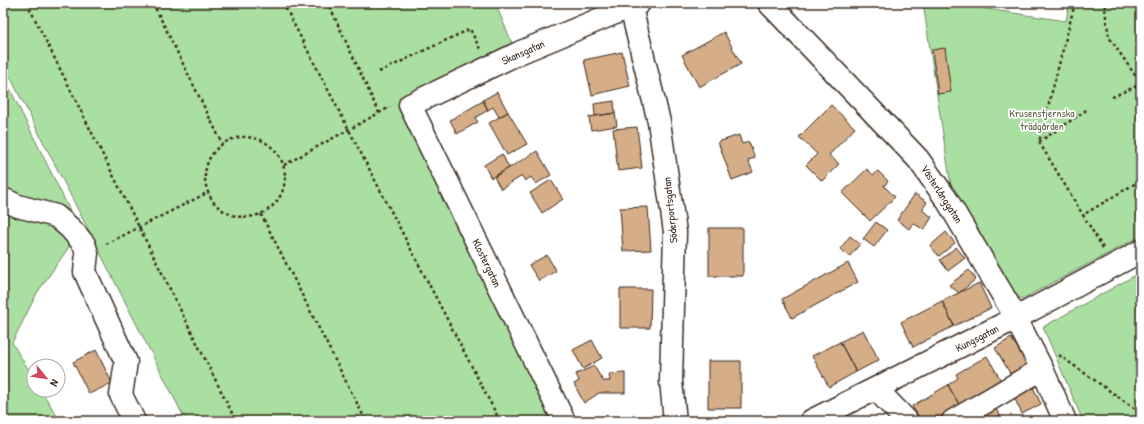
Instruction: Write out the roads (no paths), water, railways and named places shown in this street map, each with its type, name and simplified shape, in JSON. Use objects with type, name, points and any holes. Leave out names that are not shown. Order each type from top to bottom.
[{"type":"street","name":"Västerlånggatan","points":[[769,3],[918,159],[947,200],[1016,318],[1042,369],[1065,421]]},
{"type":"street","name":"Skansgatan","points":[[401,106],[633,4]]},
{"type":"street","name":"Söderportsgatan","points":[[633,4],[659,122],[675,232],[671,381],[675,421]]},
{"type":"street","name":"Klostergatan","points":[[401,106],[564,421]]},
{"type":"street","points":[[3,199],[18,206],[56,216],[70,228],[84,244],[87,253],[85,272],[126,362],[121,395],[134,421]]},
{"type":"street","name":"Kungsgatan","points":[[811,421],[1016,318],[1141,251]]},
{"type":"street","points":[[953,421],[1042,369]]},
{"type":"street","points":[[876,389],[907,421]]},
{"type":"park label","name":"Krusenstjernska trädgården","points":[[1042,119]]}]
